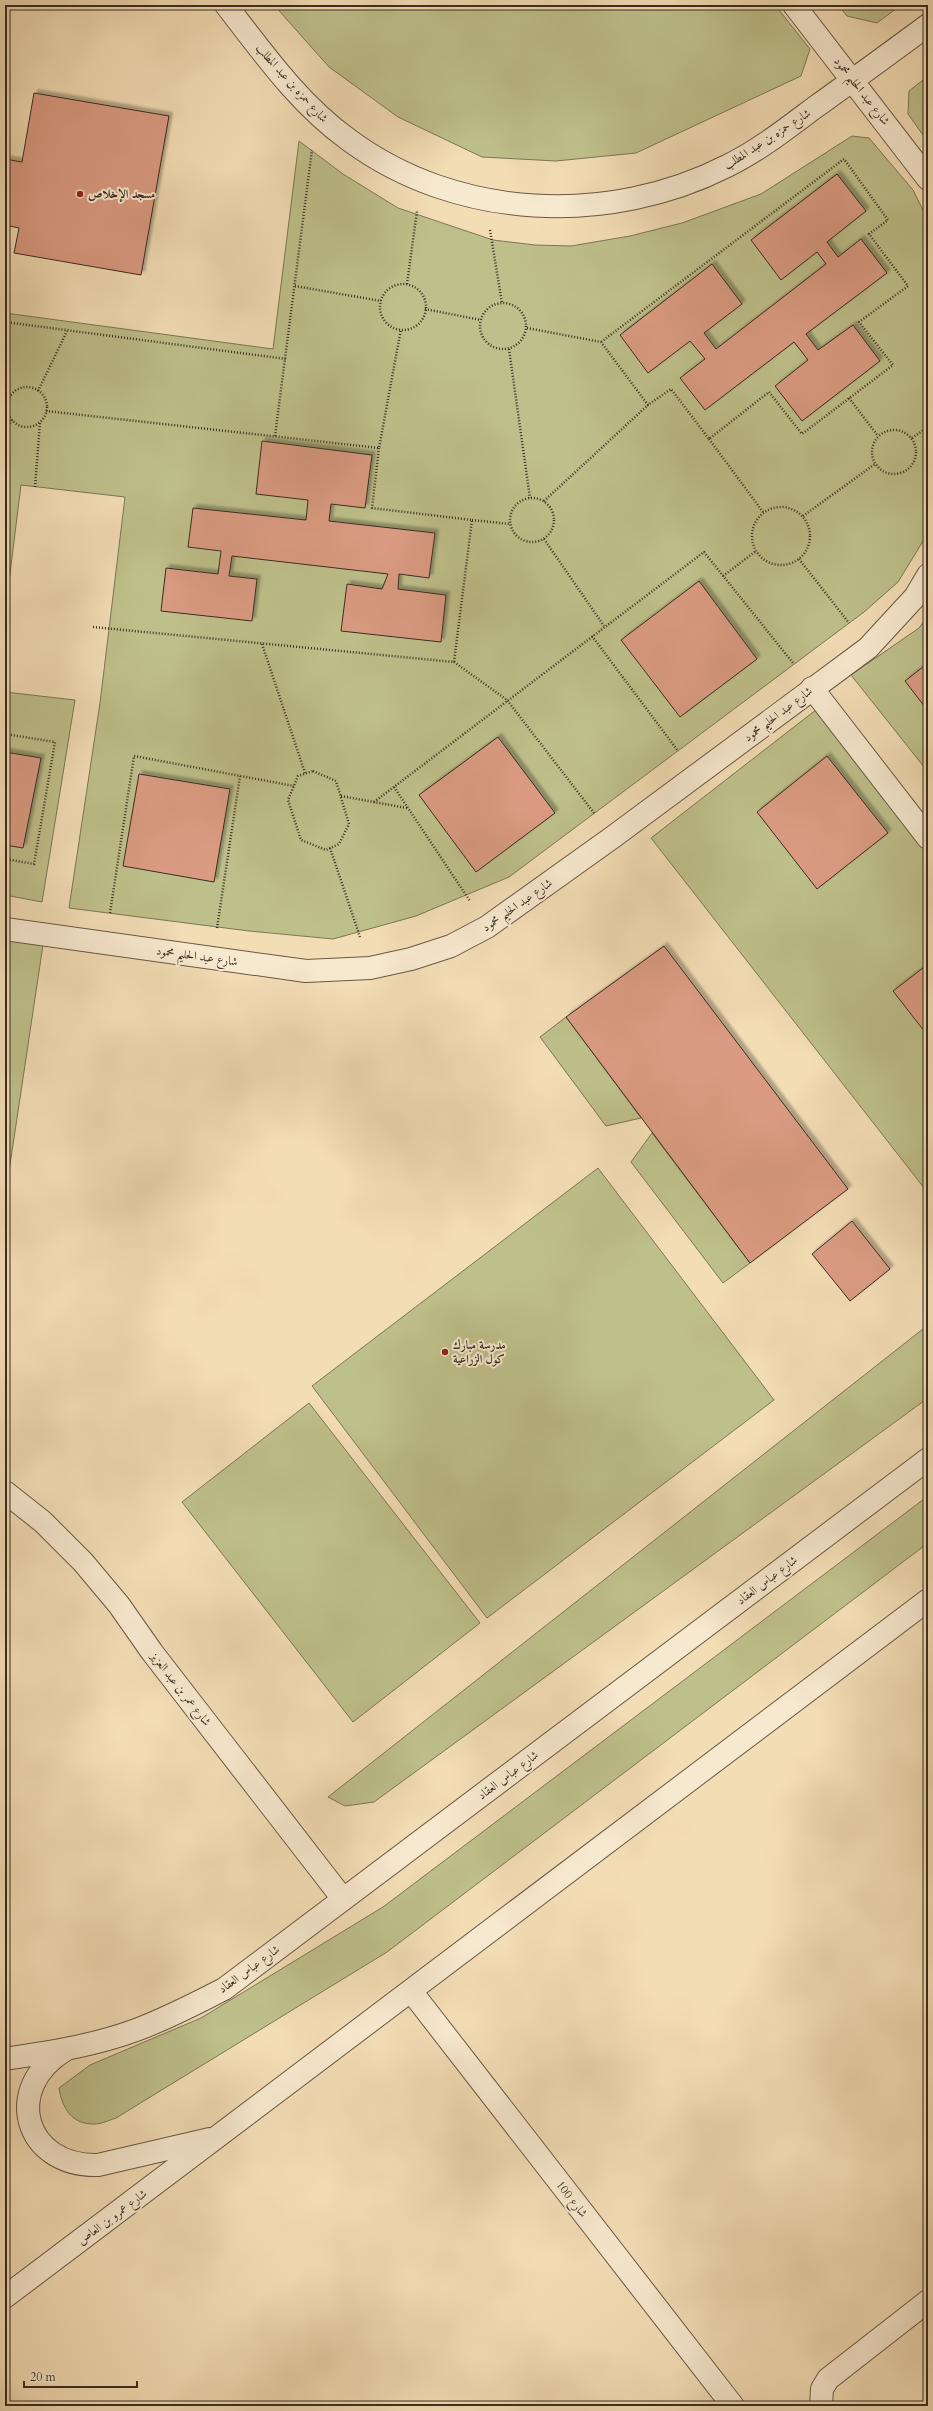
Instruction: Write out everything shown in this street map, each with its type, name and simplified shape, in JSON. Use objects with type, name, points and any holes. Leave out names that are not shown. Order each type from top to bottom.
[{"type":"street","name":"شارع حمزه بن عبد المطلب","points":[[226,5],[272,65],[317,114],[349,141],[385,162],[422,180],[485,200],[547,207],[610,205],[671,190],[728,166],[781,132],[928,25]]},
{"type":"street","name":"شارع عبد الحليم محمود","points":[[794,5],[928,179]]},
{"type":"street","name":"شارع عبد الحليم محمود","points":[[5,929],[306,971],[370,968],[411,959],[450,946],[487,927],[613,837],[812,688],[868,648],[915,597],[928,575]]},
{"type":"street","points":[[812,688],[928,838]]},
{"type":"street","name":"شارع عباس العقاد","points":[[66,2050],[136,2030],[181,2011],[224,1989],[928,1459]]},
{"type":"street","name":"شارع عمر بن عبد العزيز","points":[[5,1492],[42,1522],[83,1562],[119,1605],[152,1652],[343,1899]]},
{"type":"street","points":[[66,2050],[50,2059],[38,2072],[31,2088],[28,2105],[30,2123],[38,2139],[49,2152],[64,2160],[80,2165],[98,2165],[219,2137],[928,1600]]},
{"type":"street","name":"شارع 100","points":[[411,1991],[733,2406]]},
{"type":"street","points":[[5,2059],[66,2050]]},
{"type":"street","name":"شارع عمرو بن العاص","points":[[5,2297],[219,2137]]},
{"type":"street","points":[[822,2406],[822,2389],[828,2379],[928,2301]]},
{"type":"path","points":[[275,436],[317,114]]},
{"type":"path","points":[[601,342],[844,159],[888,220],[868,234],[908,286],[859,322],[893,365],[802,434],[769,392],[709,439]]},
{"type":"path","points":[[407,284],[422,180]]},
{"type":"path","points":[[485,200],[502,303]]},
{"type":"path","points":[[407,284],[420,291],[424,297],[425,309],[423,319],[418,324],[411,328],[401,329],[390,326],[384,320],[380,313],[381,301],[386,291],[392,287],[407,284]]},
{"type":"path","points":[[295,286],[381,301]]},
{"type":"path","points":[[502,303],[510,303],[523,312],[527,328],[522,341],[509,349],[493,347],[486,342],[479,328],[481,320],[489,307],[502,303]]},
{"type":"path","points":[[425,309],[481,320]]},
{"type":"path","points":[[5,322],[286,359]]},
{"type":"path","points":[[527,328],[601,342],[648,405]]},
{"type":"path","points":[[401,329],[379,448],[372,508],[510,524]]},
{"type":"path","points":[[38,391],[67,331]]},
{"type":"path","points":[[509,349],[530,498]]},
{"type":"path","points":[[35,487],[40,422],[46,411],[45,401],[38,391],[32,388],[20,389],[10,397],[6,403],[7,410],[12,420],[17,424],[29,427],[40,422]]},
{"type":"path","points":[[544,501],[648,405],[671,389],[763,512]]},
{"type":"path","points":[[849,398],[878,436]]},
{"type":"path","points":[[46,411],[379,448]]},
{"type":"path","points":[[5,431],[12,420]]},
{"type":"path","points":[[912,438],[928,427]]},
{"type":"path","points":[[892,429],[906,433],[912,438],[916,445],[915,460],[906,471],[891,474],[885,472],[875,464],[872,448],[878,436],[892,429]]},
{"type":"path","points":[[803,516],[875,464]]},
{"type":"path","points":[[530,498],[544,501],[550,506],[554,520],[554,526],[544,539],[531,542],[523,541],[517,537],[510,524],[510,517],[516,504],[530,498]]},
{"type":"path","points":[[776,506],[786,506],[803,516],[809,528],[810,543],[799,559],[781,565],[762,559],[752,543],[751,533],[754,523],[763,512],[776,506]]},
{"type":"path","points":[[454,662],[472,520]]},
{"type":"path","points":[[544,539],[604,626]]},
{"type":"path","points":[[723,576],[756,551]]},
{"type":"path","points":[[374,802],[604,626],[704,552],[812,688]]},
{"type":"path","points":[[799,559],[868,648]]},
{"type":"path","points":[[93,627],[454,662],[507,700],[613,837]]},
{"type":"path","points":[[592,636],[697,775]]},
{"type":"path","points":[[262,644],[305,774]]},
{"type":"path","points":[[5,734],[55,742],[34,864],[5,858]]},
{"type":"path","points":[[106,944],[134,756],[294,786]]},
{"type":"path","points":[[313,771],[336,781],[350,824],[339,844],[326,850],[301,840],[288,800],[298,776],[305,774],[313,771]]},
{"type":"path","points":[[212,959],[240,776]]},
{"type":"path","points":[[394,787],[487,927]]},
{"type":"path","points":[[341,796],[408,808]]},
{"type":"path","points":[[330,848],[370,968]]},
{"type":"green space","points":[[274,5],[775,5],[810,49],[801,76],[636,153],[556,161],[482,157],[398,117],[329,67]]},
{"type":"green space","points":[[838,5],[901,5],[877,23],[847,16]]},
{"type":"green space","points":[[928,76],[928,142],[908,114],[909,91]]},
{"type":"green space","points":[[852,136],[869,138],[913,190],[928,220],[928,533],[898,582],[864,612],[509,877],[416,916],[333,939],[249,931],[69,908],[100,703],[125,497],[21,485],[5,614],[5,313],[273,349],[299,141],[343,174],[398,208],[493,240],[535,245],[571,246],[630,236],[682,223],[761,194]]},
{"type":"green space","points":[[928,615],[928,772],[851,675],[919,628]]},
{"type":"green space","points":[[5,692],[75,700],[42,902],[5,895]]},
{"type":"green space","points":[[821,706],[928,842],[928,1193],[651,838]]},
{"type":"green space","points":[[5,940],[43,945],[5,1198]]},
{"type":"green space","points":[[566,1017],[641,1118],[606,1126],[540,1037]]},
{"type":"green space","points":[[652,1133],[750,1263],[723,1283],[631,1162]]},
{"type":"green space","points":[[598,1168],[774,1400],[487,1618],[312,1386]]},
{"type":"green space","points":[[928,1325],[928,1398],[374,1802],[345,1806],[328,1797]]},
{"type":"green space","points":[[309,1403],[480,1623],[353,1722],[182,1502]]},
{"type":"green space","points":[[928,1496],[928,1543],[387,1952],[116,2118],[100,2123],[87,2124],[80,2122],[70,2114],[60,2095],[59,2088],[90,2065],[201,2018],[383,1907]]},
{"type":"building","name":"مسجد الإخلاص","points":[[34,93],[169,116],[141,275],[14,253],[19,228],[5,225],[5,159],[22,162]]},
{"type":"building","points":[[837,174],[866,211],[827,242],[838,257],[861,239],[887,273],[806,334],[818,350],[853,325],[880,361],[802,421],[775,386],[808,360],[794,342],[705,410],[680,378],[705,359],[690,341],[648,373],[620,335],[712,264],[742,304],[704,333],[716,349],[826,264],[817,252],[781,280],[751,240]]},
{"type":"building","points":[[262,441],[372,455],[365,508],[331,504],[329,521],[435,533],[429,578],[399,574],[398,589],[446,595],[441,642],[341,631],[347,584],[382,589],[388,574],[232,556],[229,576],[257,579],[252,621],[161,611],[166,568],[218,574],[221,551],[188,547],[193,508],[306,520],[308,500],[256,494]]},
{"type":"building","points":[[699,581],[757,659],[680,717],[621,640]]},
{"type":"building","points":[[928,663],[928,711],[905,681]]},
{"type":"building","points":[[498,737],[555,813],[476,872],[419,795]]},
{"type":"building","points":[[5,752],[41,758],[23,848],[5,845]]},
{"type":"building","points":[[827,756],[888,833],[817,889],[757,812]]},
{"type":"building","points":[[139,774],[230,789],[214,882],[123,866]]},
{"type":"building","points":[[664,946],[848,1189],[750,1263],[566,1017]]},
{"type":"building","points":[[928,964],[928,1036],[893,991]]},
{"type":"building","points":[[852,1221],[890,1269],[850,1301],[812,1254]]},
{"type":"place","name":"مسجد الإخلاص","points":[[80,194]]},
{"type":"place","name":"مدرسة مبارك كول الزراعية","points":[[445,1352]]}]
